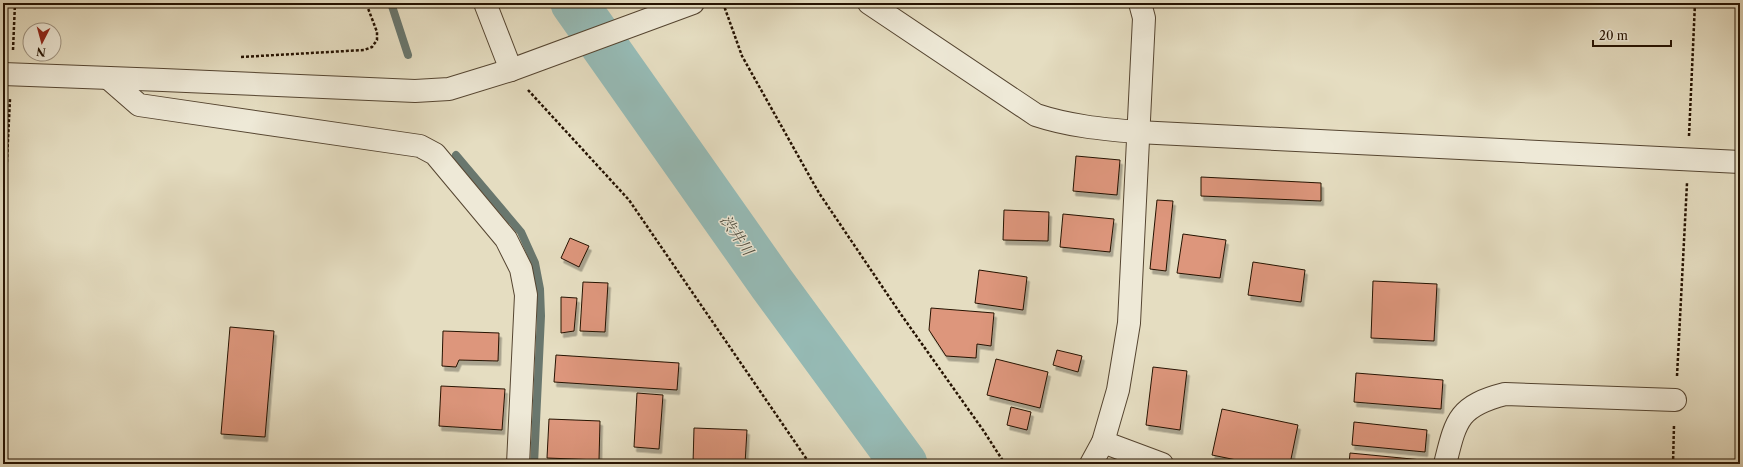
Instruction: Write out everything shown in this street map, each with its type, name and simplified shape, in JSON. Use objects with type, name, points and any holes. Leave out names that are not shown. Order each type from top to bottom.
[{"type":"street","points":[[485,3],[511,70]]},
{"type":"street","points":[[7,74],[415,91],[449,89],[511,70],[692,3]]},
{"type":"street","points":[[869,3],[1036,115],[1058,122],[1082,127],[1137,132],[1740,162]]},
{"type":"street","points":[[1091,464],[1103,442],[1118,390],[1128,323],[1144,18],[1140,3]]},
{"type":"street","points":[[108,78],[139,105],[420,146],[435,154],[506,239],[521,269],[526,295],[518,464]]},
{"type":"street","points":[[1445,464],[1454,429],[1464,413],[1485,399],[1505,394],[1675,400]]},
{"type":"street","points":[[1103,442],[1162,464]]},
{"type":"path","points":[[3,242],[7,74],[15,3]]},
{"type":"path","points":[[237,57],[364,50],[372,47],[377,40],[377,32],[366,3]]},
{"type":"path","points":[[723,3],[742,56],[819,193],[1005,464]]},
{"type":"path","points":[[1673,464],[1695,3]]},
{"type":"path","points":[[511,70],[629,200],[810,464]]},
{"type":"building","points":[[1076,156],[1120,160],[1117,195],[1073,191]]},
{"type":"building","points":[[1201,177],[1321,183],[1321,201],[1201,196]]},
{"type":"building","points":[[1157,200],[1173,201],[1166,271],[1150,269]]},
{"type":"building","points":[[1004,210],[1049,212],[1048,241],[1003,240]]},
{"type":"building","points":[[1063,214],[1114,219],[1110,252],[1060,247]]},
{"type":"building","points":[[1183,234],[1226,240],[1220,278],[1177,273]]},
{"type":"building","points":[[570,238],[589,246],[579,267],[561,258]]},
{"type":"building","points":[[1253,262],[1305,270],[1301,302],[1248,295]]},
{"type":"building","points":[[979,270],[1027,277],[1023,310],[975,303]]},
{"type":"building","points":[[1373,281],[1437,284],[1434,341],[1371,338]]},
{"type":"building","points":[[583,282],[608,283],[605,332],[580,331]]},
{"type":"building","points":[[561,297],[577,298],[574,331],[561,333]]},
{"type":"building","points":[[931,308],[994,313],[991,346],[977,344],[976,358],[946,356],[929,330]]},
{"type":"building","points":[[230,327],[274,331],[265,437],[221,434]]},
{"type":"building","points":[[443,331],[499,333],[498,361],[459,360],[456,367],[442,366]]},
{"type":"building","points":[[1057,350],[1082,356],[1078,372],[1053,365]]},
{"type":"building","points":[[556,355],[679,363],[677,390],[554,382]]},
{"type":"building","points":[[996,359],[1048,372],[1040,408],[987,395]]},
{"type":"building","points":[[1153,367],[1187,371],[1180,430],[1146,425]]},
{"type":"building","points":[[1356,373],[1443,380],[1441,409],[1354,402]]},
{"type":"building","points":[[441,386],[505,389],[502,430],[439,426]]},
{"type":"building","points":[[637,393],[663,395],[659,449],[634,447]]},
{"type":"building","points":[[1011,407],[1031,412],[1027,430],[1007,425]]},
{"type":"building","points":[[1222,409],[1298,425],[1290,464],[1256,464],[1212,455]]},
{"type":"building","points":[[549,419],[600,421],[599,460],[547,458]]},
{"type":"building","points":[[1354,422],[1427,430],[1425,452],[1352,445]]},
{"type":"building","points":[[694,428],[747,430],[745,464],[693,464]]},
{"type":"building","points":[[1350,453],[1422,460],[1421,464],[1349,464]]},
{"type":"building","points":[[1463,460],[1482,464],[1462,464]]},
{"type":"waterway","points":[[391,3],[408,55]]},
{"type":"waterway","name":"渋井川","points":[[574,3],[772,284],[904,464]]},
{"type":"waterway","points":[[456,155],[521,232],[535,263],[540,289],[541,316],[534,464]]}]
